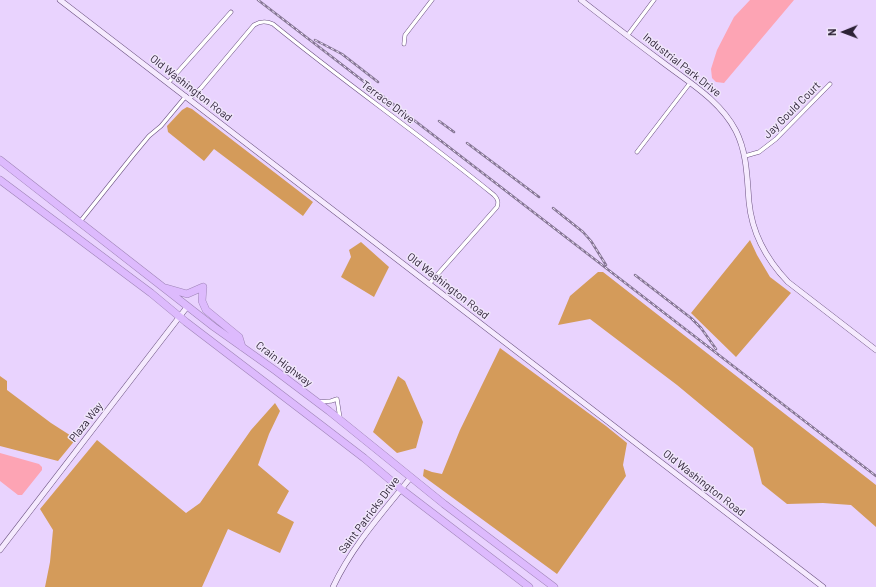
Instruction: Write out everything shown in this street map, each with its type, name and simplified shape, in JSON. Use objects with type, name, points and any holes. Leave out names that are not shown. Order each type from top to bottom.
[{"type":"highway","name":"Crain Highway","points":[[0,160],[187,307],[341,421],[554,587]]},
{"type":"highway","points":[[0,180],[151,293],[179,317],[364,458],[401,489],[529,587]]},
{"type":"highway","points":[[164,288],[187,294],[203,287],[202,301],[206,310],[239,337],[242,347]]},
{"type":"main road","name":"Old Washington Road","points":[[60,0],[823,587]]},
{"type":"main road","name":"Industrial Park Drive","points":[[581,0],[690,83],[717,105],[730,120],[740,140],[744,156],[752,222],[759,242],[769,259],[788,282],[876,350]]},
{"type":"main road","name":"Plaza Way","points":[[0,550],[187,307]]},
{"type":"main road","name":"Saint Patricks Drive","points":[[333,587],[342,568],[390,501],[411,477]]},
{"type":"street","points":[[404,44],[405,36],[432,0]]},
{"type":"street","points":[[627,36],[654,0]]},
{"type":"street","points":[[168,83],[231,12]]},
{"type":"street","name":"Terrace Drive","points":[[80,223],[144,142],[187,98],[201,88],[254,25],[260,22],[268,22],[273,24],[453,162],[497,198],[498,207],[429,284]]},
{"type":"street","points":[[637,152],[690,83]]},
{"type":"street","name":"Jay Gould Court","points":[[744,156],[760,152],[772,142],[803,114],[830,84]]},
{"type":"street","points":[[316,402],[337,399],[341,421]]},
{"type":"shaded area","points":[[750,0],[794,0],[724,83],[716,82],[712,78],[711,69],[717,50],[734,17]]},
{"type":"shaded area","points":[[187,107],[192,109],[313,202],[303,216],[214,149],[204,161],[168,132],[167,126],[182,110]]},
{"type":"shaded area","points":[[750,240],[770,277],[791,293],[736,357],[691,313]]},
{"type":"shaded area","points":[[361,242],[389,267],[374,297],[341,277],[351,257],[349,250]]},
{"type":"shaded area","points":[[598,272],[603,272],[876,485],[876,527],[851,505],[823,503],[787,504],[762,484],[753,448],[677,385],[590,319],[558,325],[570,296]]},
{"type":"shaded area","points":[[500,348],[627,443],[623,465],[626,476],[557,574],[423,476],[424,469],[442,474],[460,430]]},
{"type":"shaded area","points":[[0,376],[7,381],[7,390],[51,423],[76,439],[58,461],[0,446]]},
{"type":"shaded area","points":[[398,376],[405,381],[423,422],[416,448],[397,453],[373,432]]},
{"type":"shaded area","points":[[275,403],[280,411],[269,434],[258,465],[289,491],[277,513],[294,522],[280,553],[228,529],[202,587],[45,587],[50,562],[53,530],[40,509],[97,440],[186,513],[200,503],[251,430]]},
{"type":"shaded area","points":[[0,453],[39,464],[42,467],[42,470],[22,495],[18,495],[0,481]]},
{"type":"railway","points":[[258,0],[876,476]]},
{"type":"railway","points":[[315,40],[342,54],[378,82]]},
{"type":"railway","points":[[439,121],[454,132]]},
{"type":"railway","points":[[467,143],[539,197]]},
{"type":"railway","points":[[553,208],[583,232],[591,241],[606,265]]},
{"type":"railway","points":[[635,275],[691,318],[701,328],[716,349]]}]
